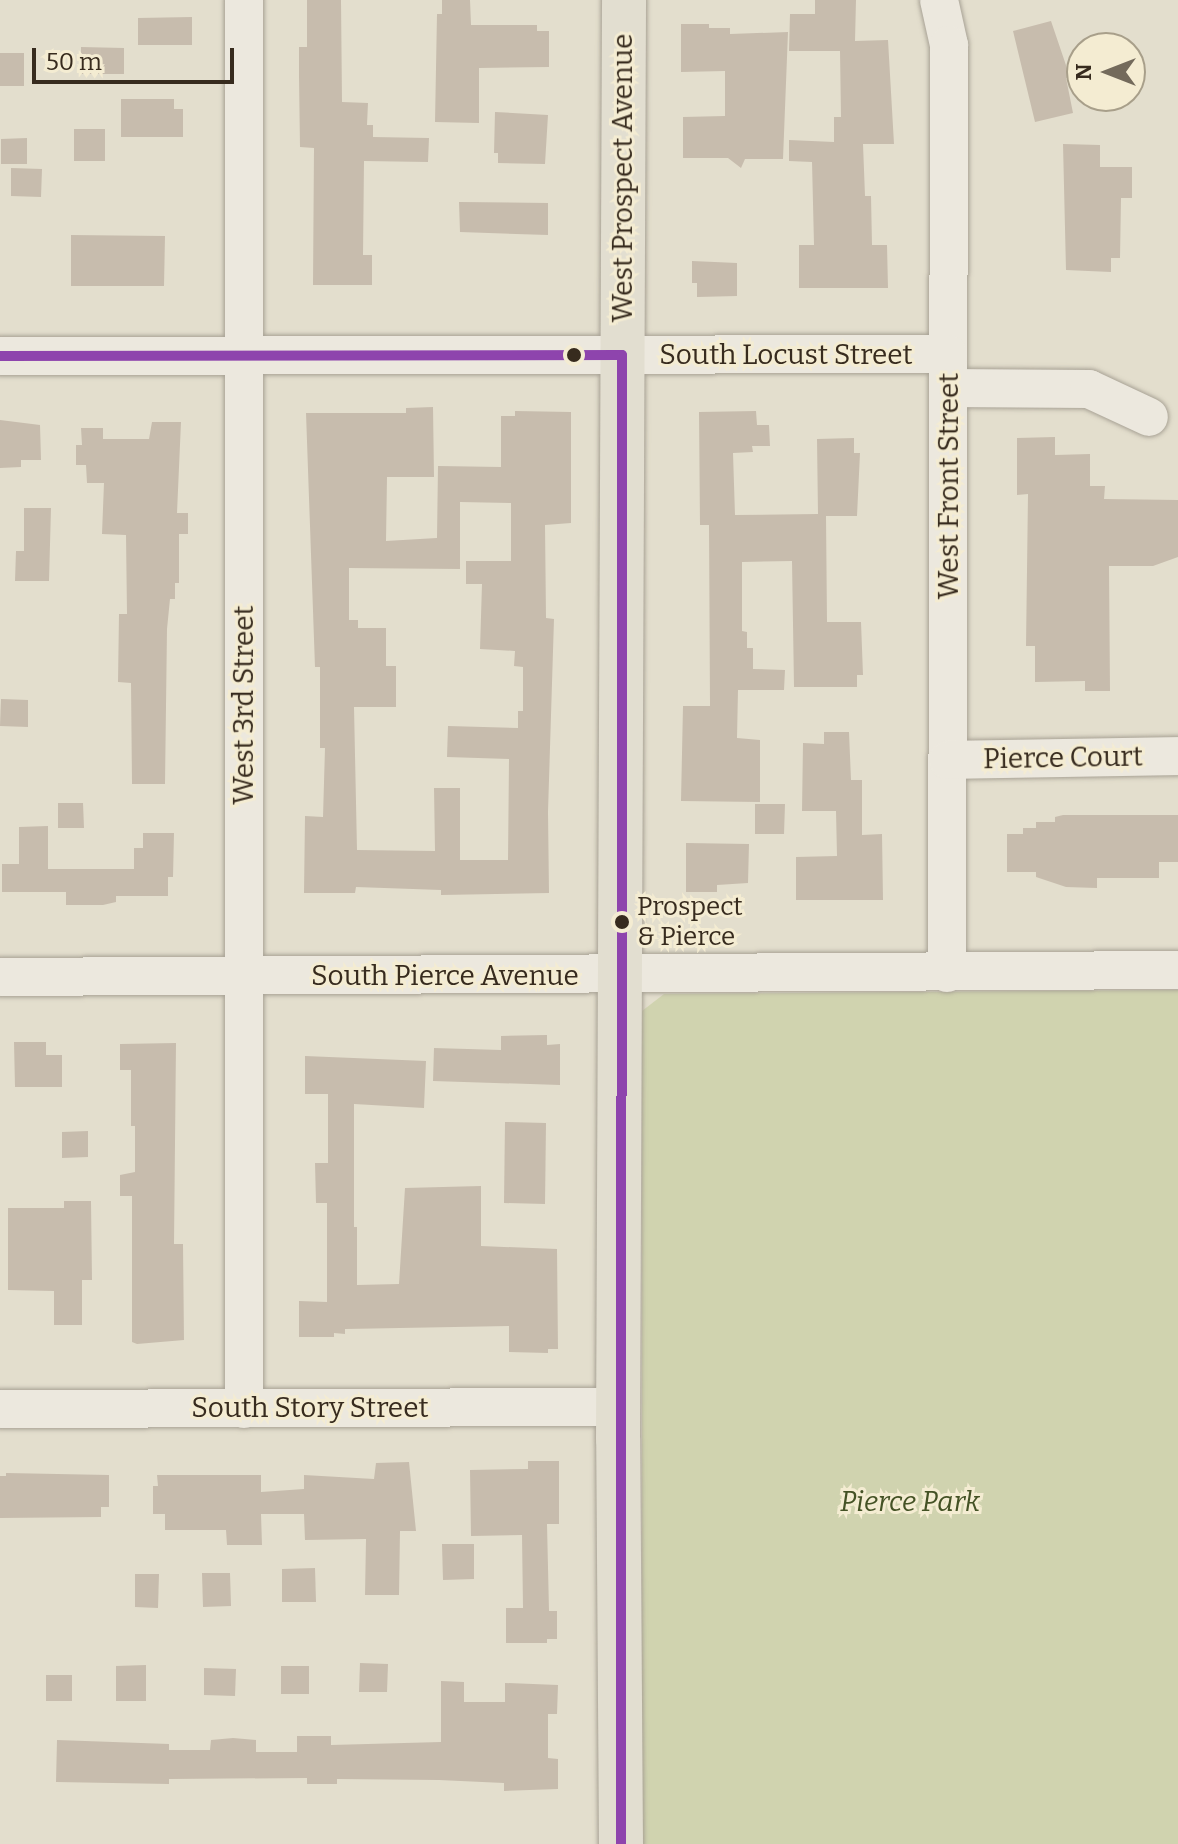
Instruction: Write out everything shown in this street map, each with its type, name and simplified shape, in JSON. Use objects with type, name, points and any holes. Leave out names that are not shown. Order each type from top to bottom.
[{"type":"main road","name":"West Prospect Avenue","points":[[621,1844],[619,1407],[624,0]]},
{"type":"street","name":"West 3rd Street","points":[[244,0],[244,1409]]},
{"type":"street","name":"West Front Street","points":[[939,0],[949,45],[947,973]]},
{"type":"street","name":"South Locust Street","points":[[0,356],[622,355],[948,371],[1089,389],[1149,417]]},
{"type":"street","name":"Pierce Court","points":[[948,760],[1178,756]]},
{"type":"street","name":"South Pierce Avenue","points":[[0,977],[1178,970]]},
{"type":"street","name":"South Story Street","points":[[0,1409],[619,1407]]},
{"type":"green space","name":"Pierce Park","points":[[1178,990],[1178,1844],[642,1844],[642,1011],[664,994]]},
{"type":"building","points":[[307,0],[341,0],[342,102],[368,103],[367,125],[373,125],[373,137],[429,138],[428,162],[364,161],[363,255],[372,255],[372,285],[313,285],[314,148],[300,147],[299,47],[307,47]]},
{"type":"building","points":[[442,0],[470,0],[471,25],[537,25],[537,31],[549,31],[549,67],[479,68],[479,123],[435,122],[437,14],[442,14]]},
{"type":"building","points":[[815,0],[856,0],[855,41],[888,40],[894,144],[863,144],[865,196],[871,196],[872,245],[887,245],[888,288],[799,288],[799,245],[814,245],[812,162],[789,161],[789,140],[834,142],[834,117],[841,117],[840,51],[789,51],[790,14],[815,14]]},
{"type":"building","points":[[192,17],[192,45],[138,45],[138,18]]},
{"type":"building","points":[[1051,21],[1066,65],[1066,112],[1073,113],[1035,122],[1013,31]]},
{"type":"building","points":[[681,24],[730,28],[730,34],[788,32],[783,159],[745,159],[741,168],[728,158],[683,158],[683,117],[725,116],[725,71],[681,72]]},
{"type":"building","points":[[81,47],[124,48],[124,74],[81,74]]},
{"type":"building","points":[[0,53],[24,53],[24,86],[0,86]]},
{"type":"building","points":[[121,99],[174,99],[174,109],[183,109],[183,137],[121,137]]},
{"type":"building","points":[[495,112],[548,115],[545,164],[498,163],[498,153],[494,153]]},
{"type":"building","points":[[74,129],[105,129],[105,161],[74,161]]},
{"type":"building","points":[[27,138],[27,164],[1,164],[1,139]]},
{"type":"building","points":[[1063,144],[1100,145],[1100,167],[1132,167],[1132,198],[1121,198],[1120,258],[1111,258],[1111,272],[1066,270]]},
{"type":"building","points":[[11,168],[42,169],[41,197],[11,196]]},
{"type":"building","points":[[459,202],[548,203],[548,235],[460,232]]},
{"type":"building","points":[[71,235],[165,236],[164,286],[71,286]]},
{"type":"building","points":[[692,261],[737,263],[737,296],[697,297],[697,283],[692,283]]},
{"type":"building","points":[[433,407],[434,477],[387,477],[386,541],[437,538],[438,466],[501,467],[501,416],[515,416],[515,411],[571,412],[571,523],[545,525],[546,618],[554,619],[548,812],[549,893],[441,895],[441,890],[356,887],[355,893],[304,893],[305,816],[323,817],[325,748],[320,748],[320,667],[315,667],[306,413],[406,413],[406,408]],"holes":[[[460,502],[511,503],[511,561],[466,561],[466,584],[482,584],[480,649],[515,651],[514,666],[523,667],[523,711],[518,711],[518,728],[448,726],[447,757],[509,759],[508,860],[460,860],[460,788],[434,788],[435,851],[357,850],[354,707],[396,707],[396,666],[386,666],[386,628],[358,628],[358,620],[349,620],[349,568],[460,569]]]},
{"type":"building","points":[[756,411],[757,425],[769,425],[770,446],[752,446],[753,452],[733,453],[735,515],[818,514],[817,439],[854,438],[854,453],[860,453],[857,516],[826,516],[827,622],[861,622],[863,675],[857,675],[857,687],[794,687],[792,561],[742,562],[742,631],[747,632],[747,648],[753,648],[753,669],[785,670],[784,690],[738,690],[737,738],[760,740],[760,802],[681,801],[683,706],[710,706],[709,525],[700,525],[699,412]]},
{"type":"building","points":[[0,420],[40,425],[41,460],[21,460],[21,467],[0,468]]},
{"type":"building","points":[[152,422],[181,422],[177,513],[188,513],[188,534],[179,534],[179,583],[175,583],[175,599],[170,599],[167,629],[165,784],[132,784],[131,683],[118,682],[119,614],[127,614],[126,535],[102,534],[104,483],[87,483],[86,465],[76,465],[76,445],[82,445],[81,428],[103,428],[103,439],[149,439]]},
{"type":"building","points":[[1055,437],[1055,455],[1090,454],[1090,486],[1105,486],[1104,499],[1178,500],[1178,557],[1153,566],[1109,566],[1110,691],[1085,691],[1085,681],[1035,682],[1035,646],[1026,646],[1028,494],[1017,495],[1017,438]]},
{"type":"building","points":[[24,508],[51,508],[49,581],[15,581],[16,551],[24,551]]},
{"type":"building","points":[[1,699],[28,700],[28,727],[0,726]]},
{"type":"building","points":[[824,732],[849,732],[851,780],[862,780],[862,835],[882,834],[883,900],[796,900],[796,857],[837,856],[836,811],[802,811],[803,743],[824,744]]},
{"type":"building","points":[[58,803],[83,803],[84,828],[58,828]]},
{"type":"building","points":[[755,804],[785,804],[784,834],[755,834]]},
{"type":"building","points":[[1178,815],[1178,862],[1159,862],[1159,878],[1097,878],[1097,888],[1066,887],[1036,877],[1036,872],[1007,872],[1007,834],[1023,834],[1023,828],[1036,828],[1036,822],[1055,822],[1055,817]]},
{"type":"building","points":[[48,826],[48,869],[134,869],[134,848],[143,848],[143,833],[174,833],[173,877],[168,877],[168,896],[116,896],[116,902],[103,905],[66,905],[66,892],[2,892],[2,864],[19,864],[19,827]]},
{"type":"building","points":[[686,843],[749,844],[748,883],[717,885],[717,892],[686,892]]},
{"type":"building","points":[[547,1035],[547,1045],[560,1044],[560,1085],[433,1081],[434,1048],[501,1050],[501,1036]]},
{"type":"building","points":[[14,1042],[46,1042],[46,1055],[62,1055],[62,1087],[15,1087]]},
{"type":"building","points":[[176,1043],[174,1244],[183,1244],[184,1340],[137,1344],[132,1342],[132,1196],[120,1196],[120,1175],[135,1172],[135,1126],[131,1126],[131,1070],[120,1070],[120,1044]]},
{"type":"building","points":[[305,1056],[426,1061],[424,1108],[354,1104],[357,1285],[399,1284],[405,1188],[481,1186],[481,1246],[557,1249],[558,1349],[548,1349],[548,1353],[509,1352],[509,1326],[345,1329],[345,1334],[334,1333],[334,1337],[299,1337],[299,1301],[327,1302],[327,1203],[316,1203],[315,1163],[328,1163],[328,1094],[305,1094]]},
{"type":"building","points":[[505,1122],[546,1123],[545,1204],[504,1203]]},
{"type":"building","points":[[88,1131],[88,1157],[62,1158],[62,1132]]},
{"type":"building","points":[[64,1201],[91,1201],[92,1280],[82,1280],[82,1325],[54,1325],[54,1291],[8,1290],[8,1208],[64,1208]]},
{"type":"building","points":[[528,1461],[559,1461],[559,1524],[547,1524],[549,1611],[557,1611],[557,1639],[547,1639],[547,1643],[506,1643],[506,1608],[523,1608],[522,1535],[471,1536],[470,1470],[528,1469]]},
{"type":"building","points":[[409,1462],[416,1531],[400,1531],[399,1595],[365,1595],[366,1539],[305,1540],[304,1514],[261,1514],[262,1545],[227,1545],[226,1530],[165,1530],[165,1514],[153,1514],[153,1486],[158,1486],[157,1475],[261,1475],[261,1492],[304,1489],[304,1475],[374,1479],[376,1463]]},
{"type":"building","points":[[6,1473],[109,1475],[109,1507],[101,1507],[101,1517],[0,1518],[0,1476],[6,1476]]},
{"type":"building","points":[[442,1544],[474,1544],[474,1579],[443,1580]]},
{"type":"building","points":[[315,1568],[316,1602],[282,1602],[282,1569]]},
{"type":"building","points":[[202,1573],[230,1573],[231,1606],[203,1607]]},
{"type":"building","points":[[135,1574],[159,1574],[158,1608],[135,1607]]},
{"type":"building","points":[[360,1663],[388,1664],[387,1692],[359,1692]]},
{"type":"building","points":[[146,1665],[146,1701],[116,1701],[116,1666]]},
{"type":"building","points":[[281,1666],[309,1666],[309,1694],[281,1694]]},
{"type":"building","points":[[204,1668],[236,1669],[235,1696],[204,1695]]},
{"type":"building","points":[[46,1675],[72,1675],[72,1701],[46,1701]]},
{"type":"building","points":[[441,1681],[464,1682],[464,1702],[505,1702],[505,1683],[558,1685],[557,1714],[548,1714],[548,1758],[558,1759],[558,1789],[504,1791],[504,1783],[439,1780],[337,1779],[337,1784],[307,1784],[307,1778],[169,1779],[169,1784],[56,1782],[57,1740],[169,1744],[169,1750],[210,1750],[211,1740],[233,1738],[256,1740],[256,1752],[297,1752],[297,1736],[331,1736],[331,1745],[441,1742]]},
{"type":"transit line","points":[[0,356],[622,355]]},
{"type":"transit line","points":[[621,1844],[622,355]]},
{"type":"place","name":"Prospect & Pierce","points":[[622,922]]}]
